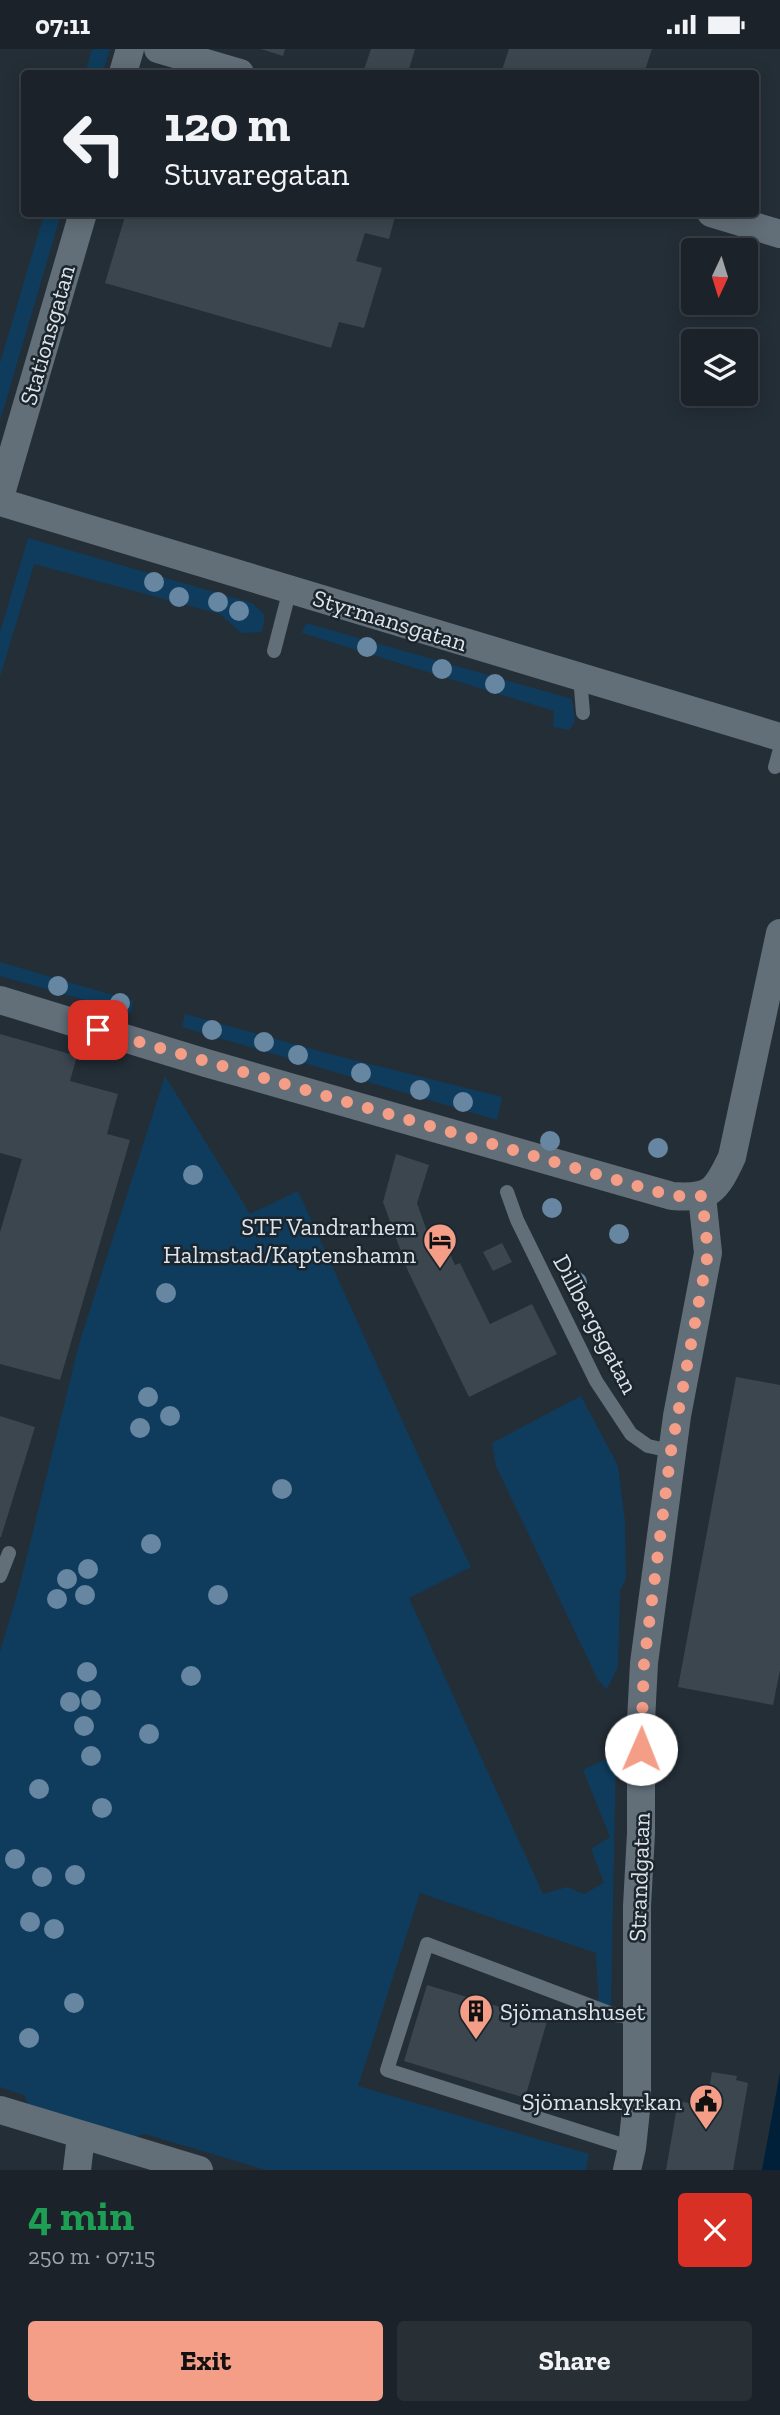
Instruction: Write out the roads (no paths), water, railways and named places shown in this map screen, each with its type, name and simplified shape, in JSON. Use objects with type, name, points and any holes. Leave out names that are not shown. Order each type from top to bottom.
[{"type":"street","points":[[124,70],[130,49]]},
{"type":"street","points":[[158,49],[230,70]]},
{"type":"street","name":"Stationsgatan","points":[[0,499],[82,217]]},
{"type":"street","points":[[724,217],[780,234]]},
{"type":"street","name":"Styrmansgatan","points":[[0,499],[780,737]]},
{"type":"street","points":[[0,1000],[206,1063],[596,1165],[672,1196],[702,1196],[719,1184],[732,1157],[780,933]]},
{"type":"street","name":"Strandgatan","points":[[629,2159],[638,2101],[636,2018],[644,1663],[671,1451],[708,1253],[702,1196]]},
{"type":"street","points":[[0,2110],[199,2170]]},
{"type":"street","points":[[77,2170],[81,2136]]},
{"type":"lane","points":[[274,651],[290,589]]},
{"type":"lane","points":[[580,677],[583,713]]},
{"type":"lane","points":[[775,767],[780,749]]},
{"type":"lane","name":"Dillbergsgatan","points":[[507,1192],[517,1220],[596,1381],[631,1434],[648,1445],[671,1451]]},
{"type":"lane","points":[[0,1576],[9,1553]]},
{"type":"lane","points":[[629,2159],[387,2070],[427,1944],[615,2015],[636,2018]]},
{"type":"place","name":"STF Vandrarhem Halmstad/Kaptenshamn","points":[[440,1270]]},
{"type":"place","name":"Sjömanshuset","points":[[476,2041]]},
{"type":"place","name":"Sjömanskyrkan","points":[[706,2131]]}]
